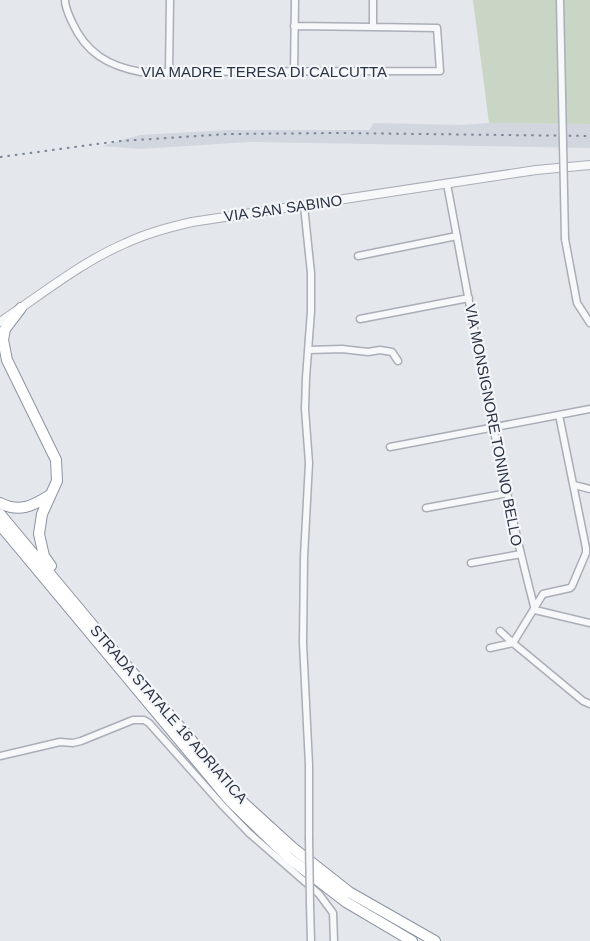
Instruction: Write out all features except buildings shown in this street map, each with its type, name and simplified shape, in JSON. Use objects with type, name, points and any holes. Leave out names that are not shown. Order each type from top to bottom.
[{"type":"highway","points":[[21,308],[5,329],[1,338],[4,357],[56,460],[57,481],[39,524],[39,534],[44,556],[109,636],[120,658]]},
{"type":"highway","points":[[0,503],[15,508],[25,508],[51,495]]},
{"type":"highway","name":"STRADA STATALE 16 ADRIATICA","points":[[0,514],[236,796],[293,848],[349,892],[435,941]]},
{"type":"highway","name":"STRADA STATALE 16 ADRIATICA","points":[[0,525],[231,802],[303,869],[346,902],[412,941]]},
{"type":"street","name":"VIA MADRE TERESA DI CALCUTTA","points":[[65,0],[65,5],[76,30],[87,47],[103,59],[122,68],[141,72],[294,73],[440,71],[437,28],[373,27]]},
{"type":"street","points":[[169,73],[170,0]]},
{"type":"street","points":[[294,73],[295,0]]},
{"type":"street","points":[[294,26],[373,27],[373,0]]},
{"type":"street","points":[[560,0],[565,239],[577,303],[590,323]]},
{"type":"street","name":"VIA SAN SABINO","points":[[0,322],[72,273],[104,254],[147,234],[192,222],[536,170],[590,165]]},
{"type":"street","name":"VIA MONSIGNORE TONINO BELLO","points":[[446,184],[520,554],[535,610]]},
{"type":"street","points":[[304,206],[311,273],[311,311],[305,410],[309,463],[304,557],[303,643],[309,765],[311,941]]},
{"type":"street","points":[[358,256],[457,236]]},
{"type":"street","points":[[360,319],[469,298]]},
{"type":"street","points":[[308,350],[342,349],[368,352],[380,350],[392,352],[398,361]]},
{"type":"street","points":[[390,447],[590,409]]},
{"type":"street","points":[[490,648],[513,644],[543,594],[570,588],[586,553],[559,415]]},
{"type":"street","points":[[574,485],[590,489]]},
{"type":"street","points":[[426,508],[508,493]]},
{"type":"street","points":[[471,564],[520,554]]},
{"type":"street","points":[[535,610],[590,623]]},
{"type":"street","points":[[500,631],[513,644],[590,704]]},
{"type":"street","points":[[0,756],[60,742],[73,743],[133,720],[144,720],[149,723],[248,833],[319,894],[333,913],[334,941]]},
{"type":"shaded area","points":[[374,123],[462,125],[489,123],[590,124],[590,148],[249,142],[140,149],[102,146],[140,135],[229,130],[369,130]]},
{"type":"green space","points":[[473,0],[590,0],[590,124],[489,123]]},
{"type":"railway","points":[[0,157],[120,141],[228,134],[336,133],[590,136]]}]
